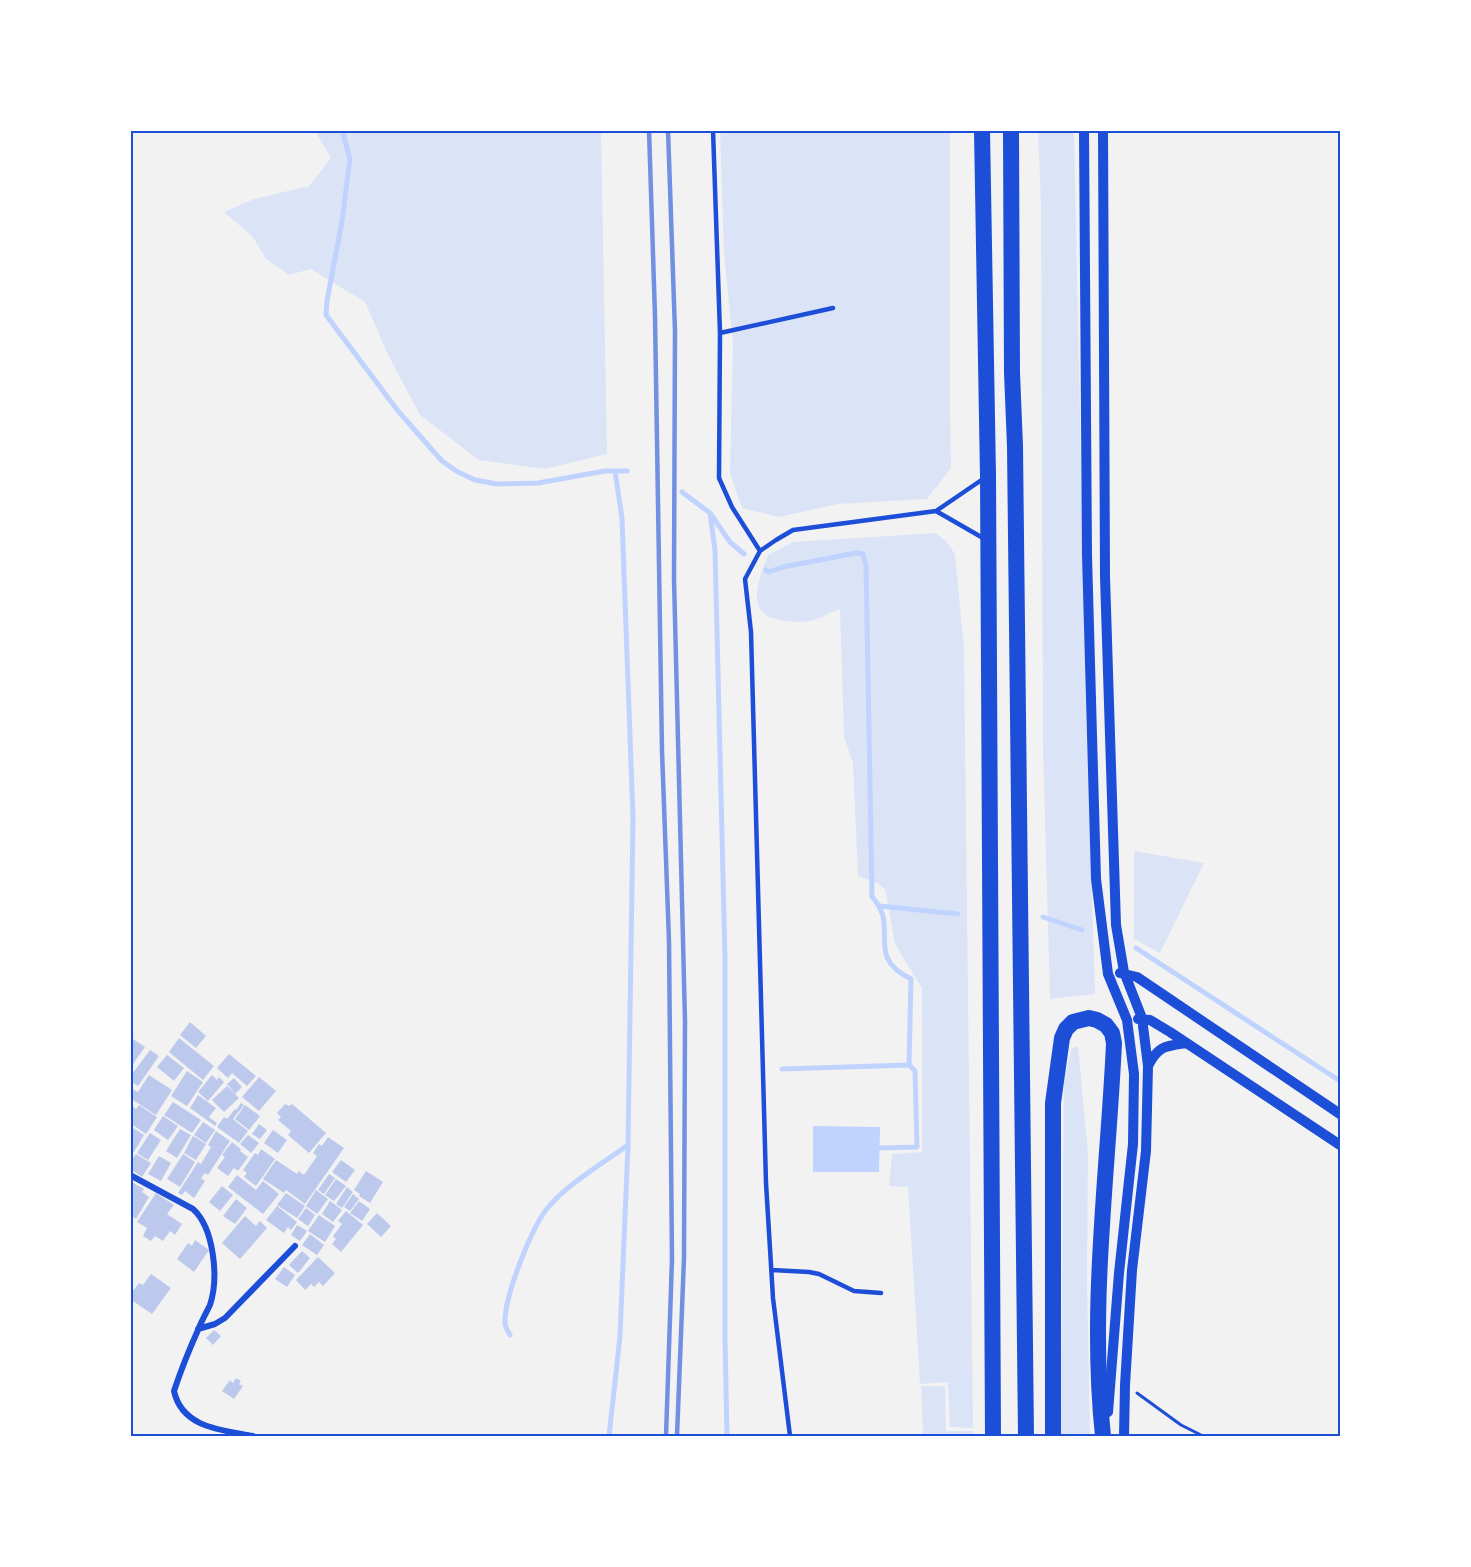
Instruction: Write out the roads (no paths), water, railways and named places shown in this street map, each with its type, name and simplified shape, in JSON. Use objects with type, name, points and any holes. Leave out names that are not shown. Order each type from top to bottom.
[{"type":"highway","points":[[982,130],[988,476],[993,1437]]},
{"type":"highway","points":[[1011,130],[1026,1437]]},
{"type":"highway","points":[[1053,1437],[1053,1102],[1064,1034],[1073,1022],[1089,1018],[1106,1025],[1112,1033],[1114,1043],[1110,1137],[1102,1215],[1097,1349],[1099,1394],[1105,1437]]},
{"type":"street","points":[[1084,130],[1087,555],[1096,879],[1108,974],[1127,1020],[1134,1074],[1133,1134],[1105,1437]]},
{"type":"street","points":[[1103,130],[1105,577],[1116,925],[1124,972],[1142,1018],[1149,1066],[1146,1151],[1134,1247],[1124,1437]]},
{"type":"street","points":[[1108,974],[1124,972],[1137,977],[1341,1114]]},
{"type":"street","points":[[1127,1020],[1142,1018],[1150,1020],[1341,1145]]},
{"type":"street","points":[[1149,1066],[1155,1053],[1165,1046],[1186,1043]]},
{"type":"street","points":[[130,1175],[193,1209],[200,1216],[207,1230],[213,1252],[213,1287],[210,1304],[174,1391],[176,1399],[183,1411],[196,1422],[210,1428],[253,1437]]},
{"type":"street","points":[[198,1329],[225,1318],[295,1246]]},
{"type":"lane","points":[[713,130],[720,333],[719,478],[732,507],[760,551]]},
{"type":"lane","points":[[720,333],[833,308]]},
{"type":"lane","points":[[790,1437],[772,1270],[766,1183],[751,632],[745,579],[760,551],[793,530],[936,511],[988,476]]},
{"type":"lane","points":[[936,511],[988,541]]},
{"type":"lane","points":[[772,1270],[809,1272],[854,1291],[881,1293]]},
{"type":"water","points":[[813,1126],[880,1127],[879,1172],[813,1172]]},
{"type":"waterway","points":[[342,130],[350,159],[326,315],[398,411],[442,461],[475,480],[497,484],[538,483],[605,471],[627,471]]},
{"type":"waterway","points":[[609,1436],[620,1336],[628,1145],[633,818],[622,518],[615,471]]},
{"type":"waterway","points":[[682,492],[710,513],[730,542],[744,554]]},
{"type":"waterway","points":[[710,513],[715,550],[725,958],[727,1436]]},
{"type":"waterway","points":[[766,570],[769,572],[783,567],[856,553],[863,554],[866,565],[872,897],[884,919],[885,951],[889,961],[897,970],[911,979],[909,1065],[782,1069]]},
{"type":"waterway","points":[[880,906],[958,914]]},
{"type":"waterway","points":[[1043,917],[1082,930]]},
{"type":"waterway","points":[[1136,948],[1340,1081]]},
{"type":"waterway","points":[[879,1148],[917,1147],[915,1071],[909,1065]]},
{"type":"waterway","points":[[510,1335],[505,1323],[509,1296],[528,1243],[544,1213],[568,1188],[628,1145]]},
{"type":"railway","points":[[649,130],[655,316],[662,751],[669,941],[672,1259],[666,1436]]},
{"type":"railway","points":[[668,130],[675,331],[674,579],[685,1021],[684,1258],[677,1436]]}]
